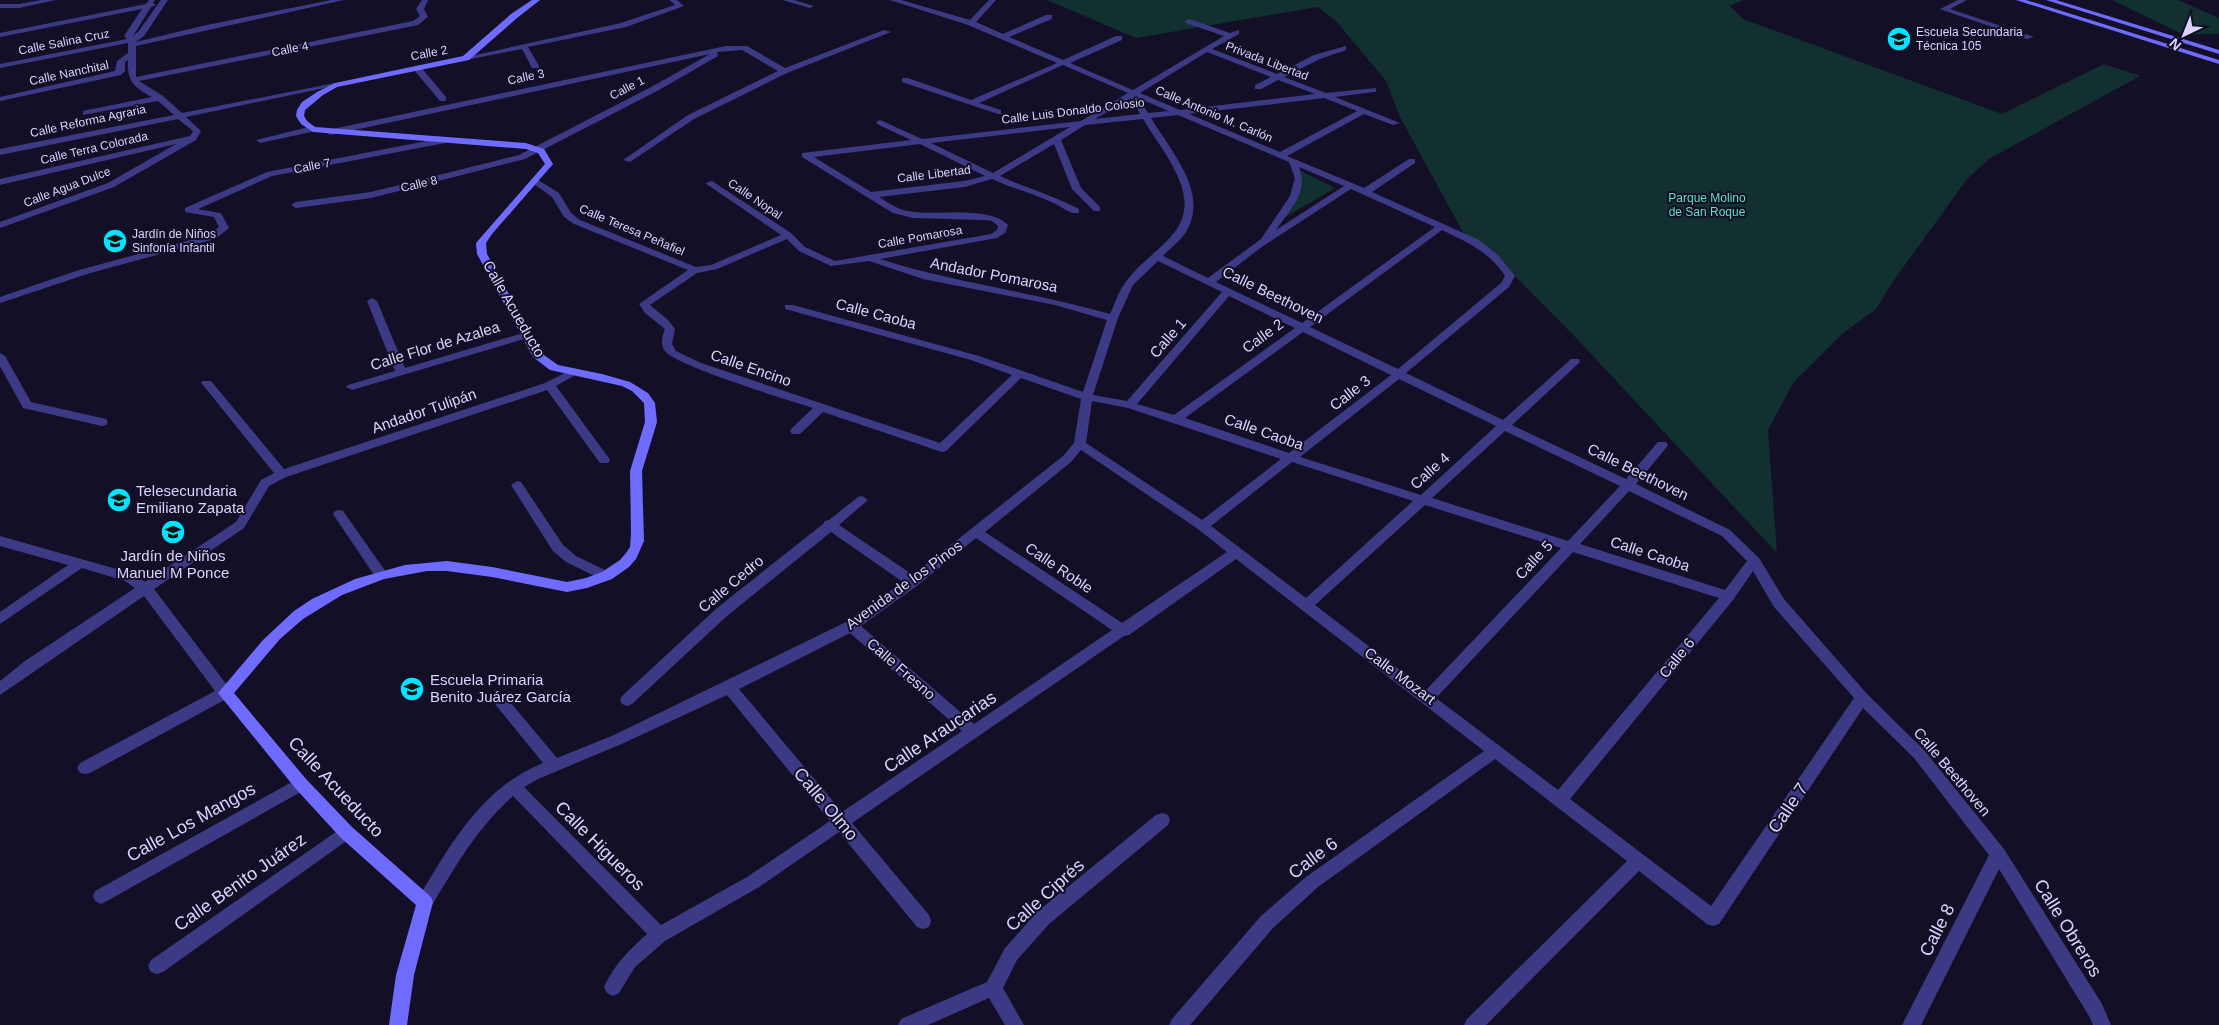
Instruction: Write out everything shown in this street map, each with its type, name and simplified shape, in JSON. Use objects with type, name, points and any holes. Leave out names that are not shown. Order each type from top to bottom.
[{"type":"street","points":[[0,6],[19,6],[53,0]]},
{"type":"street","points":[[130,44],[340,0]]},
{"type":"street","name":"Calle 4","points":[[134,80],[415,23],[424,17],[420,9],[421,4],[425,0]]},
{"type":"street","points":[[466,58],[514,16],[537,0]]},
{"type":"street","name":"Calle 2","points":[[180,115],[335,85],[643,20],[680,6],[672,0]]},
{"type":"street","points":[[785,0],[810,6]]},
{"type":"street","name":"Calle Antonio M. Carlón","points":[[893,0],[971,23],[1442,226],[1492,252],[1510,276]]},
{"type":"street","points":[[971,23],[993,0]]},
{"type":"street","points":[[1964,0],[1944,9],[2030,37]]},
{"type":"street","points":[[2019,0],[2219,62]]},
{"type":"street","points":[[2043,8],[2052,1],[2219,52]]},
{"type":"street","points":[[130,44],[141,34],[163,2]]},
{"type":"street","points":[[0,35],[150,3],[163,2]]},
{"type":"street","points":[[150,3],[130,44],[131,74],[140,87],[160,98],[197,131],[193,138]]},
{"type":"street","points":[[1002,37],[1049,17]]},
{"type":"street","name":"Privada Libertad","points":[[1189,21],[1232,33],[1205,49]]},
{"type":"street","points":[[627,160],[692,117],[784,71],[887,32]]},
{"type":"street","points":[[972,103],[1119,38]]},
{"type":"street","name":"Calle Salina Cruz","points":[[40,54],[130,44]]},
{"type":"street","name":"Calle Salina Cruz","points":[[0,66],[130,44]]},
{"type":"street","name":"Calle Nanchital","points":[[0,99],[118,74],[121,71],[121,61],[130,44]]},
{"type":"street","points":[[524,46],[535,66]]},
{"type":"street","points":[[726,48],[744,48],[784,71]]},
{"type":"street","name":"Calle 3","points":[[331,132],[726,48]]},
{"type":"street","name":"Calle 1","points":[[538,149],[656,88],[726,48]]},
{"type":"street","points":[[1258,87],[1317,57],[1343,48]]},
{"type":"street","name":"Privada Libertad","points":[[1205,49],[1325,95]]},
{"type":"street","name":"Calle Libertad","points":[[869,195],[964,184],[994,176],[1205,49]]},
{"type":"street","points":[[417,68],[443,99]]},
{"type":"street","points":[[905,80],[998,112]]},
{"type":"street","points":[[335,85],[317,94],[300,111],[299,118],[302,124],[313,129],[331,132],[538,149]]},
{"type":"street","name":"Calle Luis Donaldo Colosio","points":[[869,195],[805,155],[1373,90]]},
{"type":"street","points":[[1080,444],[1087,397],[1113,318],[1129,284],[1182,231],[1190,213],[1189,196],[1184,180],[1131,92]]},
{"type":"street","points":[[1325,95],[1396,123]]},
{"type":"street","points":[[86,113],[160,98]]},
{"type":"street","points":[[1280,156],[1363,111]]},
{"type":"street","name":"Calle Reforma Agraria","points":[[0,152],[180,115]]},
{"type":"street","points":[[880,122],[924,141],[1018,188],[1053,199],[1076,211]]},
{"type":"street","points":[[260,140],[313,129]]},
{"type":"street","name":"Calle Terra Colorada","points":[[0,182],[193,138]]},
{"type":"street","name":"Calle Agua Dulce","points":[[0,225],[111,185],[193,138]]},
{"type":"street","points":[[1056,138],[1077,189],[1097,209]]},
{"type":"street","name":"Calle 7","points":[[0,300],[83,272],[212,236],[224,228],[217,215],[188,210],[270,174],[442,141]]},
{"type":"street","name":"Calle Acueducto","points":[[225,693],[284,627],[309,608],[343,590],[381,575],[446,566],[567,587],[586,584],[606,576],[625,562],[637,546],[636,470],[652,416],[645,396],[626,383],[554,368],[544,362],[537,355],[528,335],[482,254],[481,243],[549,164],[546,154],[538,149]]},
{"type":"street","name":"Calle 8","points":[[296,205],[371,195],[507,162],[538,149]]},
{"type":"street","points":[[1365,192],[1412,161]]},
{"type":"street","points":[[1260,244],[1295,196],[1299,178],[1293,162]]},
{"type":"street","name":"Calle Teresa Peñafiel","points":[[535,182],[556,195],[567,215],[577,222],[699,270]]},
{"type":"street","name":"Calle Nopal","points":[[709,183],[788,235],[802,249],[834,264]]},
{"type":"street","points":[[1209,282],[1260,244],[1350,186]]},
{"type":"street","name":"Calle Pomarosa","points":[[834,264],[994,236],[1002,232],[1002,225],[995,219],[984,216],[913,215],[896,211],[869,195]]},
{"type":"street","name":"Calle 2","points":[[1176,419],[1442,226]]},
{"type":"street","name":"Calle Nopal","points":[[699,270],[788,235]]},
{"type":"street","name":"Calle Beethoven","points":[[1155,256],[1726,533],[1754,561],[1779,603],[1862,698],[1920,754],[1998,854]]},
{"type":"street","name":"Andador Pomarosa","points":[[871,259],[923,276],[1057,302],[1113,318]]},
{"type":"street","name":"Calle Encino","points":[[699,270],[644,304],[646,309],[666,322],[670,329],[666,339],[666,347],[671,352],[697,365],[942,448],[1020,373]]},
{"type":"street","name":"Calle 3","points":[[1202,526],[1399,374],[1505,285],[1510,276]]},
{"type":"street","name":"Calle 1","points":[[1130,405],[1228,291]]},
{"type":"street","points":[[372,301],[402,373]]},
{"type":"street","name":"Calle Caoba","points":[[788,306],[974,358],[1087,397],[1130,405],[1176,419],[1291,458],[1728,596]]},
{"type":"street","name":"Calle Flor de Azalea","points":[[352,387],[528,335]]},
{"type":"street","points":[[0,356],[27,405],[102,422]]},
{"type":"street","name":"Calle 4","points":[[1307,605],[1506,426],[1575,361]]},
{"type":"street","name":"Andador Tulipán","points":[[282,474],[549,385],[573,372]]},
{"type":"street","points":[[0,689],[30,665],[240,526],[265,483],[282,474],[207,383]]},
{"type":"street","points":[[549,385],[604,460]]},
{"type":"street","points":[[796,431],[821,407]]},
{"type":"street","name":"Calle Mozart","points":[[1080,444],[1202,526],[1237,552],[1714,918]]},
{"type":"street","name":"Avenida de los Pinos","points":[[398,1025],[405,975],[425,902],[461,842],[495,802],[513,786],[533,774],[619,739],[729,688],[851,626],[913,582],[976,532],[1067,459],[1080,444]]},
{"type":"street","name":"Calle 5","points":[[1428,697],[1628,485],[1662,445]]},
{"type":"street","points":[[517,484],[558,548],[571,559],[606,576]]},
{"type":"street","name":"Calle Cedro","points":[[627,700],[722,612],[829,524],[862,500]]},
{"type":"street","points":[[339,514],[381,575]]},
{"type":"street","points":[[829,524],[913,582]]},
{"type":"street","name":"Calle Roble","points":[[976,532],[1124,631]]},
{"type":"street","name":"Calle Acueducto","points":[[0,541],[129,577],[146,589],[225,693],[301,784],[346,832],[425,902]]},
{"type":"street","name":"Calle Araucarias","points":[[613,986],[630,962],[659,935],[753,882],[1124,631],[1237,552]]},
{"type":"street","name":"Calle 6","points":[[1560,799],[1728,596],[1754,561]]},
{"type":"street","points":[[0,619],[80,563]]},
{"type":"street","name":"Calle Fresno","points":[[851,626],[973,732]]},
{"type":"street","name":"Calle Olmo","points":[[729,688],[924,921]]},
{"type":"street","points":[[85,768],[225,693]]},
{"type":"street","name":"Calle 7","points":[[1714,918],[1862,698]]},
{"type":"street","points":[[500,700],[554,765]]},
{"type":"street","name":"Calle 6","points":[[1178,1025],[1267,922],[1312,882],[1496,750]]},
{"type":"street","name":"Calle Los Mangos","points":[[101,896],[301,784]]},
{"type":"street","name":"Calle Higueros","points":[[513,786],[659,935]]},
{"type":"street","name":"Calle Ciprés","points":[[993,988],[1011,954],[1043,918],[1162,820]]},
{"type":"street","name":"Calle Benito Juárez","points":[[157,966],[346,832]]},
{"type":"street","name":"Calle 8","points":[[1911,1025],[1998,854]]},
{"type":"street","name":"Calle Obreros","points":[[1998,854],[2096,1010],[2102,1025]]},
{"type":"street","points":[[1473,1025],[1638,861]]},
{"type":"street","points":[[908,1025],[993,988],[1015,1025]]},
{"type":"green space","name":"Parque Molino de San Roque","points":[[1047,0],[1743,0],[1730,6],[1743,19],[2002,114],[2104,64],[2140,76],[1989,159],[1967,179],[1892,283],[1876,309],[1841,335],[1793,383],[1768,430],[1777,553],[1578,340],[1508,269],[1465,236],[1400,117],[1386,81],[1336,21],[1318,7],[1136,38]]},
{"type":"green space","points":[[2112,0],[2178,0],[2219,18],[2219,34],[2184,35]]},
{"type":"green space","points":[[1295,168],[1335,188],[1272,225],[1294,197]]},
{"type":"place","name":"Escuela Secundaria Técnica 105","points":[[1899,39]]},
{"type":"place","name":"Jardín de Niños Sinfonía Infantil","points":[[115,241]]},
{"type":"place","name":"Telesecundaria Emiliano Zapata","points":[[119,500]]},
{"type":"place","name":"Jardín de Niños Manuel M Ponce","points":[[173,532]]},
{"type":"place","name":"Escuela Primaria Benito Juárez García","points":[[412,689]]}]
